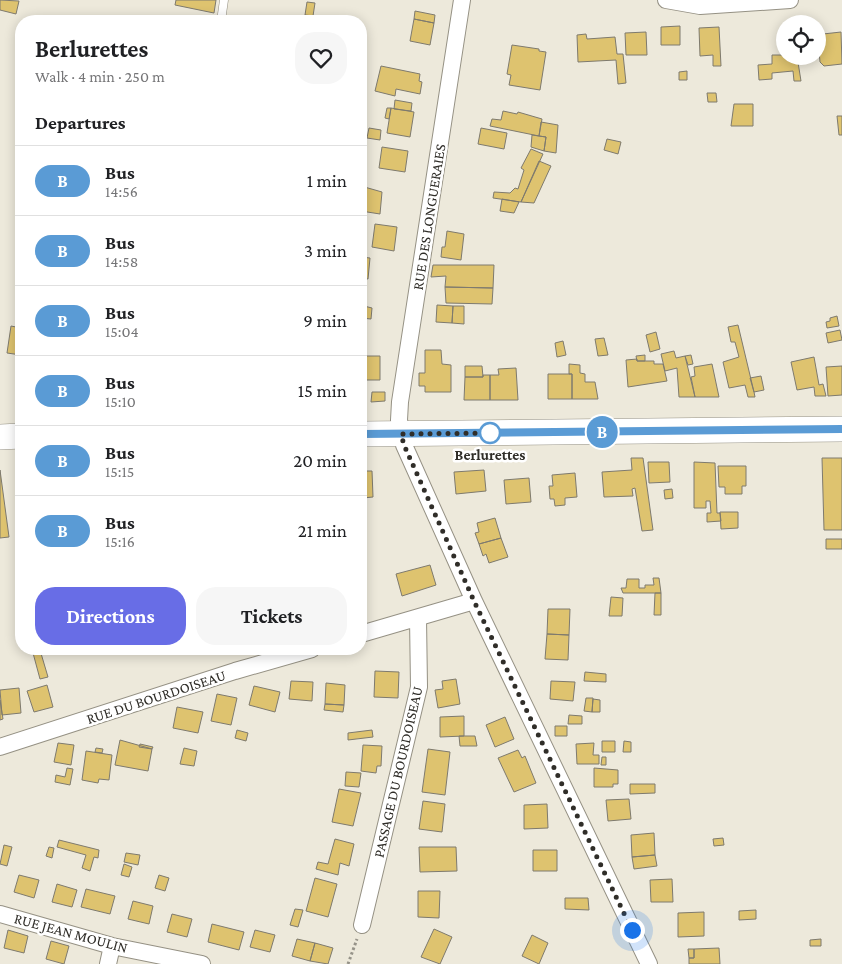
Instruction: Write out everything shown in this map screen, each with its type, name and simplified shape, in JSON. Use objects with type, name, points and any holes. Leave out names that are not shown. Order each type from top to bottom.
[{"type":"main road","points":[[367,434],[842,429]]},
{"type":"main road","points":[[0,436],[15,436]]},
{"type":"street","name":"RUE DES LONGUERAIES","points":[[462,0],[400,402],[401,434],[404,445],[474,601],[649,964]]},
{"type":"street","points":[[666,0],[700,6],[790,0]]},
{"type":"street","points":[[367,632],[474,601]]},
{"type":"street","name":"PASSAGE DU BOURDOISEAU","points":[[362,925],[419,687],[418,618]]},
{"type":"street","name":"RUE DU BOURDOISEAU","points":[[0,747],[235,671],[291,655]]},
{"type":"street","name":"RUE JEAN MOULIN","points":[[0,914],[112,946],[202,964]]},
{"type":"street","points":[[108,964],[112,946]]},
{"type":"lane","points":[[222,15],[224,0]]},
{"type":"path","points":[[348,964],[362,925]]},
{"type":"building","points":[[0,0],[19,1],[16,14],[0,10]]},
{"type":"building","points":[[176,0],[216,0],[214,13],[175,5]]},
{"type":"building","points":[[307,2],[315,3],[313,15],[305,15]]},
{"type":"building","points":[[415,11],[435,15],[434,23],[414,19]]},
{"type":"building","points":[[414,19],[434,23],[430,45],[410,41]]},
{"type":"building","points":[[680,26],[680,45],[661,45],[661,27]]},
{"type":"building","points":[[719,27],[721,66],[713,66],[713,55],[700,56],[699,28]]},
{"type":"building","points":[[646,32],[647,55],[626,55],[625,33]]},
{"type":"building","points":[[841,32],[842,64],[824,66],[823,65],[826,65],[826,34]]},
{"type":"building","points":[[586,34],[587,39],[615,37],[617,54],[623,54],[626,83],[618,84],[616,60],[578,62],[577,35]]},
{"type":"building","points":[[512,45],[539,49],[539,51],[546,52],[540,90],[509,85],[511,75],[507,74]]},
{"type":"building","points":[[772,55],[776,55],[776,65],[798,65],[801,81],[794,81],[793,71],[772,73],[772,79],[759,80],[758,65],[772,64]]},
{"type":"building","points":[[381,66],[420,74],[419,81],[422,82],[420,94],[396,89],[395,96],[375,91]]},
{"type":"building","points":[[687,71],[687,80],[679,80],[679,72]]},
{"type":"building","points":[[707,93],[716,93],[717,102],[708,102]]},
{"type":"building","points":[[395,100],[412,103],[411,111],[394,109]]},
{"type":"building","points":[[734,104],[753,104],[753,126],[731,126]]},
{"type":"building","points":[[387,108],[391,108],[389,119],[385,118]]},
{"type":"building","points":[[391,108],[414,112],[410,137],[387,133]]},
{"type":"building","points":[[503,111],[517,114],[518,112],[542,119],[539,136],[490,126],[492,119],[501,120]]},
{"type":"building","points":[[837,116],[842,116],[842,135],[839,135]]},
{"type":"building","points":[[541,122],[558,125],[556,153],[544,151],[546,137],[539,136]]},
{"type":"building","points":[[369,128],[381,130],[380,140],[367,138]]},
{"type":"building","points":[[481,128],[507,133],[504,149],[478,144]]},
{"type":"building","points":[[532,135],[546,137],[544,151],[531,147]]},
{"type":"building","points":[[607,139],[621,142],[618,154],[604,150]]},
{"type":"building","points":[[382,147],[408,151],[405,172],[379,168]]},
{"type":"building","points":[[531,149],[543,154],[521,202],[493,198],[494,192],[510,193],[515,188],[518,189],[524,170],[521,168]]},
{"type":"building","points":[[539,161],[551,166],[534,203],[521,202]]},
{"type":"building","points":[[367,188],[382,192],[380,214],[367,212]]},
{"type":"building","points":[[502,199],[519,202],[514,213],[500,211]]},
{"type":"building","points":[[375,224],[397,227],[394,251],[372,247]]},
{"type":"building","points":[[447,231],[464,234],[461,260],[441,257],[442,247],[445,247]]},
{"type":"building","points":[[367,258],[370,258],[367,279]]},
{"type":"building","points":[[433,265],[494,265],[493,288],[445,287],[446,276],[431,277]]},
{"type":"building","points":[[445,287],[493,288],[492,304],[446,303]]},
{"type":"building","points":[[437,305],[453,306],[452,323],[436,322]]},
{"type":"building","points":[[453,306],[464,306],[464,324],[452,323]]},
{"type":"building","points":[[367,307],[372,308],[371,319],[367,319]]},
{"type":"building","points":[[837,316],[839,326],[827,328],[826,322],[830,321],[830,318]]},
{"type":"building","points":[[738,325],[755,397],[748,397],[745,385],[729,388],[723,362],[739,357],[735,342],[731,342],[728,327]]},
{"type":"building","points":[[11,326],[15,327],[15,354],[7,353]]},
{"type":"building","points":[[840,330],[842,340],[828,343],[826,333]]},
{"type":"building","points":[[656,332],[660,349],[650,352],[646,335]]},
{"type":"building","points":[[604,338],[608,355],[598,356],[595,339]]},
{"type":"building","points":[[563,341],[566,355],[557,357],[555,343]]},
{"type":"building","points":[[425,350],[441,350],[442,364],[451,365],[451,392],[425,392],[425,386],[419,386],[419,373],[425,373]]},
{"type":"building","points":[[674,351],[676,358],[685,356],[695,397],[679,397],[677,368],[665,371],[661,354]]},
{"type":"building","points":[[645,355],[645,361],[637,361],[636,356]]},
{"type":"building","points":[[691,355],[693,364],[688,365],[685,356]]},
{"type":"building","points":[[367,356],[380,356],[380,380],[367,380]]},
{"type":"building","points":[[814,357],[819,385],[823,384],[826,396],[815,396],[814,387],[797,390],[791,362]]},
{"type":"building","points":[[637,359],[637,361],[654,361],[654,364],[663,364],[667,381],[628,387],[626,360]]},
{"type":"building","points":[[569,364],[580,365],[580,373],[585,374],[585,382],[595,382],[598,399],[572,399],[572,374],[569,374]]},
{"type":"building","points":[[712,364],[719,397],[695,397],[691,377],[695,376],[694,367]]},
{"type":"building","points":[[465,366],[482,366],[483,377],[465,377]]},
{"type":"building","points":[[842,366],[842,395],[828,396],[826,367]]},
{"type":"building","points":[[516,368],[518,400],[490,400],[490,375],[499,375],[498,369]]},
{"type":"building","points":[[548,374],[572,374],[572,399],[548,399]]},
{"type":"building","points":[[483,375],[490,375],[490,400],[464,400],[465,377],[483,377]]},
{"type":"building","points":[[761,376],[764,390],[754,392],[750,378]]},
{"type":"building","points":[[372,392],[385,392],[385,401],[371,402]]},
{"type":"building","points":[[631,458],[643,458],[653,530],[642,531],[635,488],[632,489],[633,496],[604,497],[602,472],[632,470]]},
{"type":"building","points":[[822,458],[842,458],[842,530],[824,530]]},
{"type":"building","points":[[648,462],[669,462],[670,482],[649,483]]},
{"type":"building","points":[[694,462],[715,463],[717,513],[720,513],[721,521],[707,522],[707,513],[711,513],[710,501],[706,501],[706,508],[694,508]]},
{"type":"building","points":[[718,466],[746,466],[746,486],[742,486],[742,494],[725,494],[725,487],[719,487]]},
{"type":"building","points":[[0,470],[9,537],[0,538]]},
{"type":"building","points":[[484,470],[486,491],[456,494],[454,472]]},
{"type":"building","points":[[367,471],[372,471],[373,497],[367,498]]},
{"type":"building","points":[[575,473],[577,497],[565,498],[565,505],[555,506],[554,499],[550,499],[549,486],[553,486],[552,475]]},
{"type":"building","points":[[529,478],[531,502],[506,504],[504,480]]},
{"type":"building","points":[[672,489],[673,498],[665,499],[664,490]]},
{"type":"building","points":[[720,512],[738,512],[738,528],[721,529]]},
{"type":"building","points":[[495,518],[501,538],[479,544],[475,533],[479,532],[477,523]]},
{"type":"building","points":[[501,538],[508,557],[489,563],[486,554],[483,556],[479,544]]},
{"type":"building","points":[[826,539],[842,539],[842,549],[826,549]]},
{"type":"building","points":[[430,565],[436,585],[402,596],[396,574]]},
{"type":"building","points":[[653,578],[659,578],[661,593],[623,593],[621,588],[626,588],[627,579],[639,579],[639,588],[645,588],[645,585],[654,585]]},
{"type":"building","points":[[655,593],[661,593],[661,615],[654,615]]},
{"type":"building","points":[[611,597],[623,598],[622,616],[609,616]]},
{"type":"building","points":[[548,609],[570,609],[569,635],[547,634]]},
{"type":"building","points":[[547,634],[569,635],[568,660],[545,659]]},
{"type":"building","points":[[34,655],[41,655],[48,677],[40,679]]},
{"type":"building","points":[[375,671],[399,672],[398,698],[374,697]]},
{"type":"building","points":[[585,672],[606,674],[606,682],[584,681]]},
{"type":"building","points":[[456,679],[460,704],[438,708],[435,690],[443,689],[442,681]]},
{"type":"building","points":[[291,681],[313,682],[312,701],[289,699]]},
{"type":"building","points":[[551,681],[575,682],[573,701],[550,699]]},
{"type":"building","points":[[326,683],[345,685],[344,705],[325,704]]},
{"type":"building","points":[[47,685],[53,707],[34,712],[27,691]]},
{"type":"building","points":[[254,686],[280,692],[275,712],[249,705]]},
{"type":"building","points":[[19,688],[21,713],[2,715],[0,690]]},
{"type":"building","points":[[217,694],[237,698],[231,725],[211,721]]},
{"type":"building","points":[[586,698],[593,698],[592,712],[584,711]]},
{"type":"building","points":[[593,699],[600,700],[600,712],[592,712]]},
{"type":"building","points":[[0,700],[3,719],[0,720]]},
{"type":"building","points":[[325,704],[344,705],[343,712],[324,710]]},
{"type":"building","points":[[177,707],[203,712],[198,733],[173,728]]},
{"type":"building","points":[[569,715],[582,716],[582,724],[568,724]]},
{"type":"building","points":[[464,716],[464,736],[440,737],[440,717]]},
{"type":"building","points":[[505,717],[514,739],[495,747],[486,725]]},
{"type":"building","points":[[555,726],[567,726],[567,736],[555,736]]},
{"type":"building","points":[[237,730],[248,733],[246,741],[235,738]]},
{"type":"building","points":[[372,730],[373,737],[348,740],[348,733]]},
{"type":"building","points":[[459,736],[475,736],[477,746],[460,746]]},
{"type":"building","points":[[120,740],[152,749],[148,771],[115,765]]},
{"type":"building","points":[[602,741],[615,741],[615,752],[602,752]]},
{"type":"building","points":[[624,741],[631,742],[631,752],[623,752]]},
{"type":"building","points":[[58,743],[74,745],[71,765],[54,762]]},
{"type":"building","points":[[594,743],[593,755],[599,755],[599,764],[577,764],[576,744]]},
{"type":"building","points":[[140,744],[153,747],[152,749],[139,747]]},
{"type":"building","points":[[363,745],[382,746],[381,766],[377,766],[376,773],[361,771]]},
{"type":"building","points":[[96,748],[103,749],[102,753],[95,752]]},
{"type":"building","points":[[184,748],[197,751],[194,766],[180,764]]},
{"type":"building","points":[[428,749],[450,752],[445,795],[422,792]]},
{"type":"building","points":[[518,750],[522,758],[525,756],[536,783],[514,792],[498,758]]},
{"type":"building","points":[[86,751],[112,755],[109,780],[99,779],[98,783],[82,780]]},
{"type":"building","points":[[602,757],[606,757],[606,765],[601,765]]},
{"type":"building","points":[[67,768],[73,769],[70,785],[55,782],[56,775],[65,777]]},
{"type":"building","points":[[594,768],[618,770],[618,784],[613,784],[613,787],[594,787]]},
{"type":"building","points":[[346,772],[361,773],[359,787],[345,786]]},
{"type":"building","points":[[630,784],[655,784],[655,793],[630,794]]},
{"type":"building","points":[[339,789],[361,793],[353,826],[332,822]]},
{"type":"building","points":[[629,799],[631,819],[608,821],[606,800]]},
{"type":"building","points":[[423,801],[445,804],[442,832],[419,829]]},
{"type":"building","points":[[547,804],[548,828],[524,829],[524,805]]},
{"type":"building","points":[[654,833],[655,855],[632,857],[631,835]]},
{"type":"building","points":[[723,838],[724,845],[714,846],[713,839]]},
{"type":"building","points":[[335,839],[354,844],[349,866],[340,863],[338,875],[316,869],[318,862],[328,864]]},
{"type":"building","points":[[59,840],[99,850],[98,858],[94,857],[90,871],[82,868],[86,855],[57,847]]},
{"type":"building","points":[[4,845],[12,847],[7,866],[0,864]]},
{"type":"building","points":[[49,847],[54,848],[52,858],[46,856]]},
{"type":"building","points":[[419,847],[456,847],[457,871],[420,872]]},
{"type":"building","points":[[533,850],[557,850],[557,871],[533,871]]},
{"type":"building","points":[[126,853],[140,855],[138,865],[124,862]]},
{"type":"building","points":[[655,855],[657,866],[634,869],[632,857]]},
{"type":"building","points":[[124,864],[132,867],[129,877],[121,875]]},
{"type":"building","points":[[19,875],[39,880],[34,898],[14,892]]},
{"type":"building","points":[[159,875],[169,878],[165,891],[155,888]]},
{"type":"building","points":[[315,878],[337,884],[328,917],[306,911]]},
{"type":"building","points":[[672,879],[673,902],[651,902],[650,880]]},
{"type":"building","points":[[57,884],[77,890],[72,907],[52,902]]},
{"type":"building","points":[[86,889],[115,896],[110,914],[81,907]]},
{"type":"building","points":[[418,891],[440,891],[439,918],[418,917]]},
{"type":"building","points":[[565,898],[588,898],[589,910],[565,909]]},
{"type":"building","points":[[133,901],[153,906],[149,924],[128,919]]},
{"type":"building","points":[[295,909],[303,910],[298,927],[290,925]]},
{"type":"building","points":[[756,910],[756,919],[739,920],[739,911]]},
{"type":"building","points":[[704,912],[704,936],[678,937],[678,913]]},
{"type":"building","points":[[172,914],[192,919],[187,937],[167,932]]},
{"type":"building","points":[[212,924],[244,932],[239,950],[208,942]]},
{"type":"building","points":[[434,929],[452,937],[440,964],[421,957]]},
{"type":"building","points":[[8,930],[28,936],[24,953],[4,948]]},
{"type":"building","points":[[255,930],[275,935],[270,952],[250,947]]},
{"type":"building","points":[[532,935],[548,943],[539,964],[522,956]]},
{"type":"building","points":[[297,939],[315,943],[310,961],[292,956]]},
{"type":"building","points":[[821,939],[821,946],[810,946],[810,940]]},
{"type":"building","points":[[51,941],[69,946],[64,964],[46,959]]},
{"type":"building","points":[[315,943],[333,948],[328,964],[310,961]]},
{"type":"building","points":[[719,948],[720,964],[689,964],[689,958],[694,958],[694,949]]},
{"type":"building","points":[[688,949],[694,949],[694,958],[689,958]]},
{"type":"bus line","name":"B","points":[[367,434],[842,429]]},
{"type":"place","name":"Berlurettes","points":[[490,433]]},
{"type":"route","points":[[490,433],[496,433],[401,434],[404,445],[474,601],[632,930]]}]
